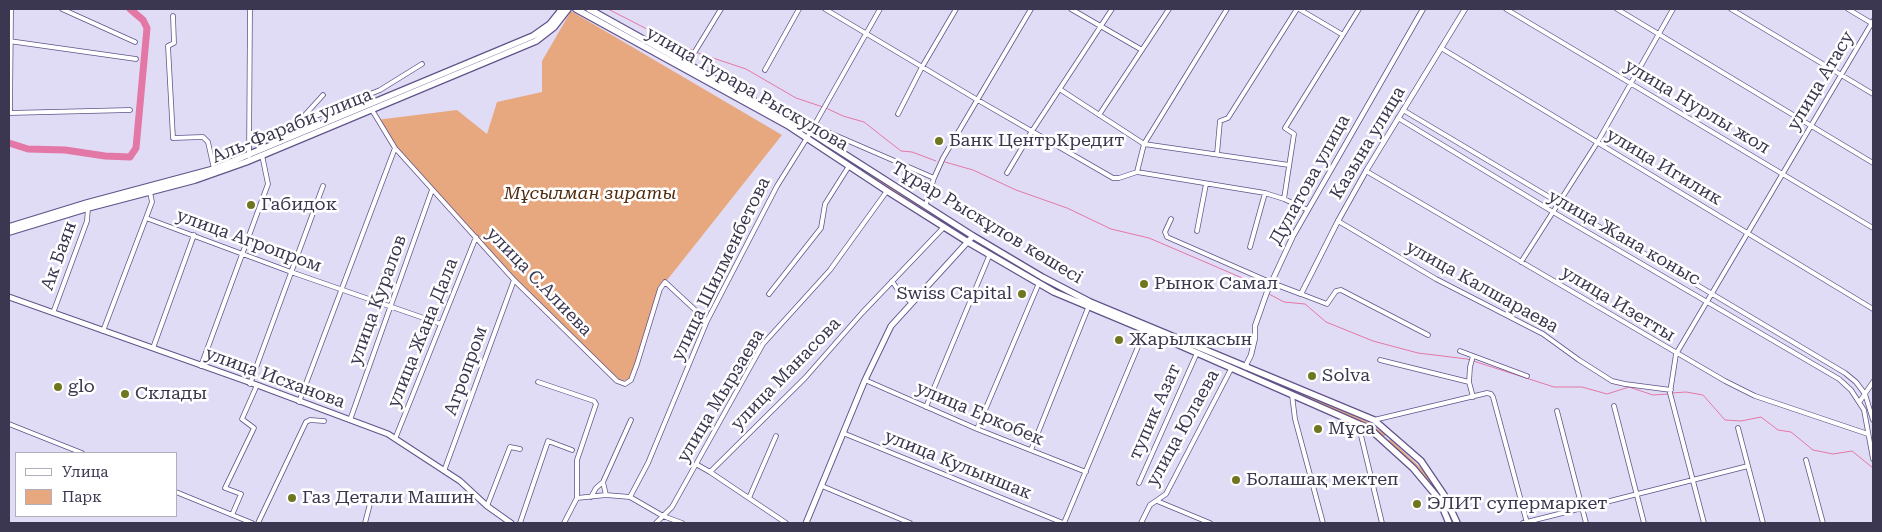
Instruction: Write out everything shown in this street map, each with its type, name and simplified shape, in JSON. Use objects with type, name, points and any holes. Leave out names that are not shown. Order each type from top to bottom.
[{"type":"main road","name":"Аль-Фараби улица","points":[[9,226],[262,155],[533,36],[550,24],[562,9]]},
{"type":"main road","name":"Аль-Фараби улица","points":[[9,232],[88,208],[195,180],[249,158],[281,142],[371,108],[536,41],[554,27],[568,9]]},
{"type":"main road","name":"улица Турара Рыскулова","points":[[576,9],[807,138],[901,200]]},
{"type":"main road","name":"Тұрар Рыскұлов көшесі","points":[[590,9],[812,129],[973,236],[1057,285],[1090,302],[1374,420],[1421,461],[1444,495],[1457,523]]},
{"type":"main road","name":"Тұрар Рыскұлов көшесі","points":[[901,200],[1054,292],[1370,429],[1411,466],[1438,499],[1449,523]]},
{"type":"main road","points":[[806,523],[865,380],[891,326],[973,236]]},
{"type":"main road","points":[[1054,292],[1057,285]]},
{"type":"main road","name":"улица Исханова","points":[[9,296],[250,384],[257,384],[299,402],[388,434],[460,481],[487,506],[512,523]]},
{"type":"main road","points":[[1384,441],[1390,434]]},
{"type":"street","points":[[11,9],[9,113],[130,110]]},
{"type":"street","points":[[62,9],[134,42]]},
{"type":"street","points":[[249,158],[250,9]]},
{"type":"street","points":[[688,63],[721,9]]},
{"type":"street","points":[[766,70],[799,9]]},
{"type":"street","points":[[825,9],[1113,178],[1119,178],[1136,172],[1266,193],[1308,210]]},
{"type":"street","name":"улица Шилменбетова","points":[[630,497],[648,463],[706,321],[777,186],[807,138],[880,9]]},
{"type":"street","points":[[898,114],[922,67],[956,9]]},
{"type":"street","points":[[926,204],[934,178],[943,158],[976,99],[1031,9]]},
{"type":"street","points":[[1071,9],[1142,50]]},
{"type":"street","points":[[1007,173],[1032,131],[1061,90],[1112,9]]},
{"type":"street","points":[[1099,115],[1169,9]]},
{"type":"street","points":[[1136,172],[1144,144],[1227,9]]},
{"type":"street","points":[[1217,154],[1220,121],[1228,118],[1298,9],[1343,35]]},
{"type":"street","points":[[1284,199],[1294,134],[1285,128],[1360,9]]},
{"type":"street","name":"Дулатова улица","points":[[1242,373],[1251,355],[1255,338],[1255,326],[1294,236],[1423,9]]},
{"type":"street","name":"Казына улица","points":[[1301,294],[1366,171],[1465,9]]},
{"type":"street","name":"улица Нурлы жол","points":[[1506,9],[1873,228]]},
{"type":"street","points":[[1617,9],[1873,163]]},
{"type":"street","points":[[1521,262],[1596,143],[1673,9]]},
{"type":"street","points":[[1731,9],[1873,94]]},
{"type":"street","points":[[1848,9],[1873,23]]},
{"type":"street","points":[[173,16],[174,43],[168,46],[173,138],[205,139],[208,142],[214,169]]},
{"type":"street","name":"улица Атасу","points":[[1671,391],[1676,354],[1873,23]]},
{"type":"street","points":[[10,41],[136,60]]},
{"type":"street","name":"улица Игилик","points":[[1441,48],[1873,309]]},
{"type":"street","points":[[299,123],[380,90],[422,64]]},
{"type":"street","points":[[1061,90],[1144,144],[1289,165]]},
{"type":"street","points":[[281,142],[323,95]]},
{"type":"street","name":"улица С.Алиева","points":[[371,108],[395,148],[432,190],[514,280],[617,381],[624,384],[631,380],[638,364],[660,289],[665,282],[706,321]]},
{"type":"street","name":"улица Жана коныс","points":[[1403,110],[1840,370],[1856,382],[1865,394],[1873,420]]},
{"type":"street","name":"улица Жана коныс","points":[[1398,118],[1553,212],[1838,378],[1860,401],[1864,410],[1873,459]]},
{"type":"street","points":[[812,129],[934,178]]},
{"type":"street","points":[[299,402],[395,148]]},
{"type":"street","points":[[201,366],[268,184],[262,155]]},
{"type":"street","points":[[769,294],[821,228],[825,204],[849,166]]},
{"type":"street","name":"улица Изетты","points":[[1366,171],[1725,381],[1756,396],[1868,434]]},
{"type":"street","points":[[1197,231],[1206,184]]},
{"type":"street","points":[[250,384],[323,186]]},
{"type":"street","name":"улица Куралов","points":[[350,420],[432,190]]},
{"type":"street","points":[[103,331],[152,202],[150,192]]},
{"type":"street","name":"улица Мырзаева","points":[[656,523],[672,507],[763,344],[830,270],[887,192]]},
{"type":"street","points":[[1250,246],[1266,193]]},
{"type":"street","name":"Ак Баян","points":[[53,313],[87,221],[88,208]]},
{"type":"street","name":"улица Агропром","points":[[146,218],[291,272],[441,324]]},
{"type":"street","points":[[1171,219],[1165,232],[1167,236],[1272,283],[1327,304],[1336,291],[1341,290],[1428,335]]},
{"type":"street","name":"улица Калшараева","points":[[1338,221],[1436,279],[1543,334],[1578,360],[1612,381],[1671,391]]},
{"type":"street","name":"улица Манасова","points":[[710,472],[805,378],[892,281],[944,227]]},
{"type":"street","points":[[152,348],[194,235]]},
{"type":"street","name":"улица Жана Дала","points":[[395,439],[476,237]]},
{"type":"street","points":[[926,407],[990,254]]},
{"type":"street","name":"Агропром","points":[[444,471],[514,280]]},
{"type":"street","points":[[892,281],[898,290],[912,303]]},
{"type":"street","points":[[977,428],[1039,283]]},
{"type":"street","points":[[1031,450],[1088,308]]},
{"type":"street","points":[[1063,523],[1145,330]]},
{"type":"street","points":[[1460,351],[1527,376]]},
{"type":"street","name":"тупик Азат","points":[[1139,482],[1197,353]]},
{"type":"street","points":[[1473,356],[1469,382],[1473,397]]},
{"type":"street","points":[[1380,360],[1469,382]]},
{"type":"street","name":"улица Юлаева","points":[[1141,523],[1150,505],[1166,494],[1231,369]]},
{"type":"street","points":[[1838,378],[1840,370]]},
{"type":"street","name":"улица Еркобек","points":[[865,380],[1086,472]]},
{"type":"street","points":[[538,382],[596,404],[577,460],[576,498],[564,523]]},
{"type":"street","points":[[1860,401],[1873,382]]},
{"type":"street","points":[[232,515],[241,494],[225,488],[254,428],[242,419],[257,384]]},
{"type":"street","points":[[1671,391],[1704,523]]},
{"type":"street","points":[[1374,420],[1487,393],[1493,398],[1525,523],[1748,466]]},
{"type":"street","points":[[1292,395],[1295,419],[1324,523]]},
{"type":"street","points":[[1614,406],[1644,523]]},
{"type":"street","points":[[1557,411],[1586,523]]},
{"type":"street","points":[[258,523],[306,422],[310,420],[324,422]]},
{"type":"street","points":[[591,497],[596,488],[603,482],[631,420]]},
{"type":"street","points":[[1357,422],[1382,523]]},
{"type":"street","points":[[9,424],[79,452]]},
{"type":"street","points":[[1738,428],[1763,523]]},
{"type":"street","name":"улица Кулыншак","points":[[843,433],[1063,523]]},
{"type":"street","points":[[749,498],[776,436]]},
{"type":"street","points":[[520,523],[548,441],[572,450]]},
{"type":"street","points":[[487,506],[510,447],[520,449]]},
{"type":"street","points":[[1806,460],[1822,523]]},
{"type":"street","points":[[696,464],[786,523]]},
{"type":"street","points":[[603,482],[606,495]]},
{"type":"street","points":[[822,486],[910,523]]},
{"type":"street","points":[[178,493],[252,523]]},
{"type":"street","points":[[576,498],[606,495],[630,497],[663,516],[682,523]]},
{"type":"street","points":[[365,523],[372,496]]},
{"type":"street","points":[[1156,501],[1210,523]]},
{"type":"green space","name":"Мұсылман зираты","points":[[571,11],[782,135],[660,289],[631,380],[617,381],[514,280],[395,148],[376,120],[457,110],[487,134],[497,102],[542,92],[542,61]]},
{"type":"green space","points":[[812,136],[969,234],[966,238],[811,139]]},
{"type":"green space","points":[[1248,369],[1368,422],[1386,435],[1383,437],[1367,424],[1247,372]]},
{"type":"green space","points":[[1390,439],[1425,472],[1442,496],[1454,523],[1451,523],[1440,497],[1423,475],[1389,441]]},
{"type":"waterway","points":[[9,143],[28,149],[65,150],[105,156],[130,157],[136,148],[147,28],[143,20],[130,9]]},
{"type":"waterway","points":[[608,9],[678,45],[692,50]]},
{"type":"waterway","points":[[698,53],[746,69],[796,98],[823,107]]},
{"type":"waterway","points":[[826,108],[843,116],[864,122],[901,151],[912,152],[936,161]]},
{"type":"waterway","points":[[945,162],[973,170],[1016,190],[1067,208],[1111,229],[1149,238],[1247,280],[1266,291]]},
{"type":"waterway","points":[[1269,294],[1284,302],[1305,304],[1326,322],[1373,341],[1418,353],[1467,359],[1554,387],[1582,387],[1607,394],[1629,387],[1653,395],[1668,394]]},
{"type":"waterway","points":[[1672,393],[1686,392],[1703,395],[1725,420],[1741,421],[1761,417],[1778,430],[1791,432],[1813,450],[1833,454],[1852,451],[1873,468]]},
{"type":"place","name":"Банк ЦентрКредит","points":[[939,141]]},
{"type":"place","name":"Габидок","points":[[251,205]]},
{"type":"place","name":"Рынок Самал","points":[[1144,284]]},
{"type":"place","name":"Swiss Capital","points":[[1022,294]]},
{"type":"place","name":"Жарылкасын","points":[[1119,340]]},
{"type":"place","name":"Solva","points":[[1312,376]]},
{"type":"place","name":"glo","points":[[58,387]]},
{"type":"place","name":"Склады","points":[[125,394]]},
{"type":"place","name":"Мұса","points":[[1318,429]]},
{"type":"place","name":"Болашақ мектеп","points":[[1236,480]]},
{"type":"place","name":"Газ Детали Машин","points":[[292,498]]},
{"type":"place","name":"ЭЛИТ супермаркет","points":[[1417,504]]}]
